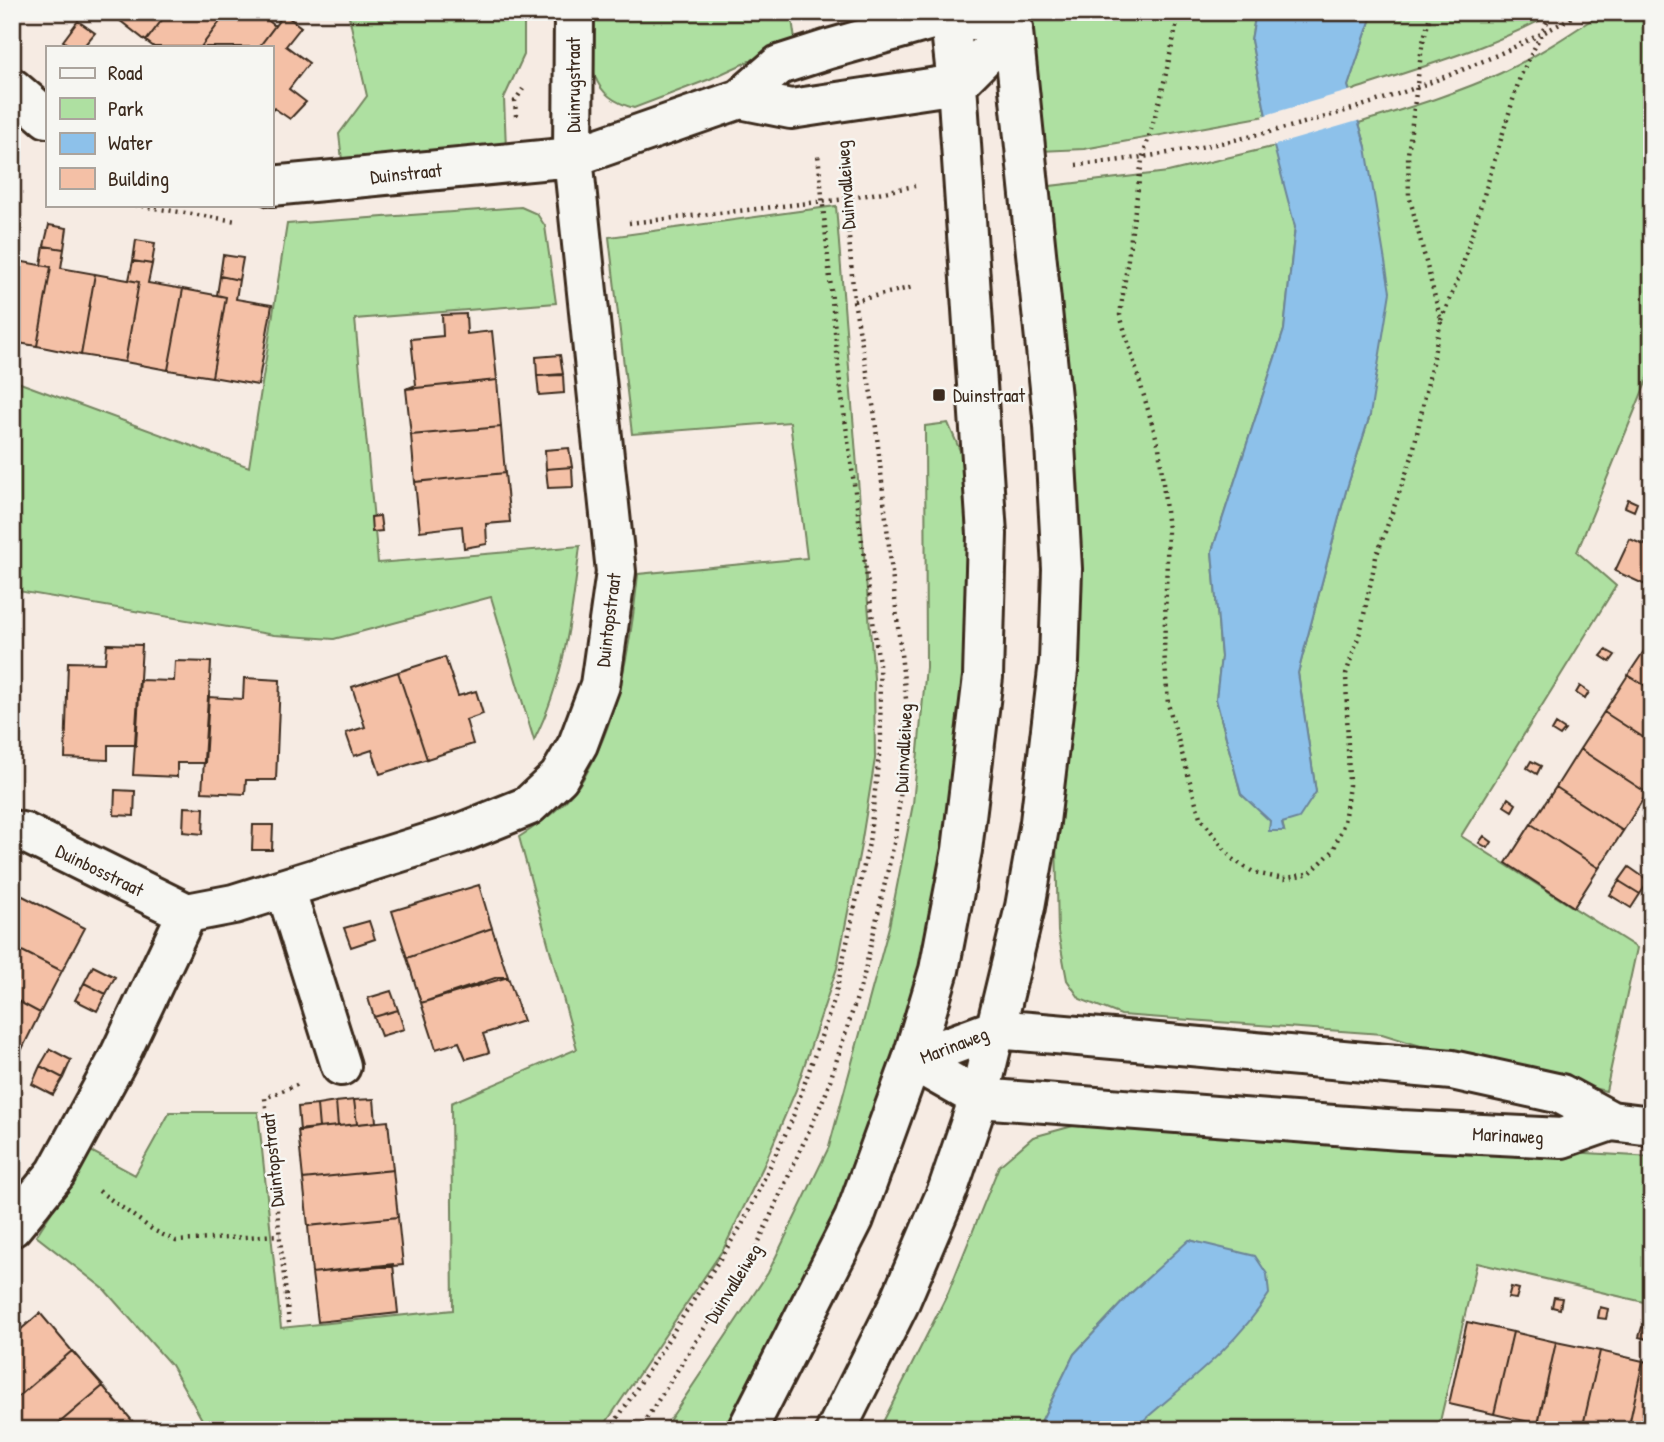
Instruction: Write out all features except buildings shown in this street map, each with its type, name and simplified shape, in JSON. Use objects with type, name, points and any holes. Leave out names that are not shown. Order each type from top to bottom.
[{"type":"street","name":"Duinrugstraat","points":[[573,157],[574,12]]},
{"type":"street","name":"Duinstraat","points":[[273,186],[573,157],[740,99],[779,65],[949,14],[1012,20]]},
{"type":"street","points":[[747,1430],[854,1219],[912,1060],[939,970],[954,890],[983,677],[987,534],[957,84],[949,14]]},
{"type":"street","points":[[740,99],[791,109],[957,84],[1012,20]]},
{"type":"street","points":[[836,1430],[899,1304],[948,1189],[979,1098],[1025,908],[1040,822],[1059,662],[1062,569],[1053,412],[1012,20]]},
{"type":"street","points":[[12,88],[46,117]]},
{"type":"street","name":"Duintopstraat","points":[[187,913],[234,904],[461,833],[528,806],[559,777],[578,744],[600,685],[616,572],[573,157]]},
{"type":"street","name":"Duinbosstraat","points":[[12,830],[25,833],[187,913]]},
{"type":"street","points":[[285,888],[341,1066]]},
{"type":"street","points":[[12,1227],[56,1173],[117,1061],[187,913]]},
{"type":"street","name":"Marinaweg","points":[[912,1060],[996,1029],[1452,1070],[1561,1094],[1611,1121],[1652,1126]]},
{"type":"street","name":"Marinaweg","points":[[912,1060],[979,1098],[1400,1130],[1562,1138],[1611,1121]]},
{"type":"path","points":[[1176,12],[1177,23],[1161,96],[1142,160],[1120,315],[1159,447],[1168,529],[1164,650],[1168,704],[1200,817],[1232,859],[1255,873],[1284,879],[1310,873],[1333,851],[1344,823],[1349,785],[1346,674],[1361,629],[1376,557],[1412,457],[1440,321],[1459,278],[1520,77],[1552,12]]},
{"type":"path","points":[[1432,12],[1422,46],[1416,87],[1408,155],[1409,195],[1440,321]]},
{"type":"path","points":[[1264,132],[1416,87],[1541,36],[1581,12]]},
{"type":"path","points":[[610,1430],[743,1223],[791,1122],[835,997],[869,843],[881,738],[879,664],[840,383],[817,143],[821,103]]},
{"type":"path","name":"Duinvalleiweg","points":[[639,1430],[756,1248],[826,1093],[863,979],[895,839],[904,764],[906,698],[874,410],[854,301],[846,199],[821,103]]},
{"type":"path","points":[[582,228],[846,199]]},
{"type":"path","points":[[854,301],[913,286]]},
{"type":"path","name":"Duintopstraat","points":[[289,1323],[265,1098],[341,1066]]},
{"type":"path","points":[[56,1173],[105,1194],[153,1230],[176,1241],[280,1236]]},
{"type":"green space","points":[[348,12],[524,12],[524,55],[504,98],[506,148],[342,160],[339,134],[367,96]]},
{"type":"green space","points":[[594,12],[791,12],[795,40],[710,79],[634,108],[617,102],[598,83],[592,58]]},
{"type":"green space","points":[[1023,12],[1256,12],[1251,40],[1266,116],[1084,149],[1040,151]]},
{"type":"green space","points":[[1373,12],[1556,12],[1481,46],[1350,91],[1348,86]]},
{"type":"green space","points":[[1603,12],[1652,12],[1652,368],[1577,552],[1616,586],[1461,836],[1637,948],[1606,1091],[1469,1061],[1382,1034],[1121,1015],[1080,999],[1067,980],[1058,932],[1042,187],[1168,172],[1276,146],[1295,226],[1284,330],[1212,551],[1221,657],[1216,700],[1241,794],[1284,830],[1282,822],[1316,792],[1298,673],[1346,491],[1370,415],[1366,147],[1359,123],[1484,81],[1540,52]]},
{"type":"green space","points":[[836,206],[874,678],[875,759],[837,968],[796,1090],[724,1248],[601,1430],[208,1430],[171,1365],[104,1289],[36,1236],[91,1151],[135,1175],[170,1112],[258,1112],[281,1328],[453,1310],[451,1103],[577,1049],[519,837],[564,803],[585,776],[597,753],[622,678],[638,574],[807,558],[790,422],[632,434],[609,237]]},
{"type":"green space","points":[[521,207],[537,214],[545,226],[556,303],[355,319],[378,563],[580,546],[566,645],[545,717],[534,740],[491,597],[334,639],[274,635],[12,590],[12,380],[249,467],[287,224]]},
{"type":"green space","points":[[948,423],[969,471],[976,614],[938,892],[894,1066],[832,1238],[729,1430],[663,1430],[768,1273],[829,1147],[889,927],[913,804],[926,667],[925,426]]},
{"type":"green space","points":[[1084,1123],[1652,1157],[1652,1304],[1477,1263],[1438,1430],[1139,1430],[1214,1248],[1190,1240],[1129,1295],[1074,1354],[1037,1430],[879,1430],[948,1293],[999,1166],[1033,1137]]},
{"type":"water","points":[[1256,12],[1373,12],[1348,86],[1366,147],[1390,292],[1370,415],[1346,491],[1298,673],[1316,792],[1299,818],[1282,823],[1284,831],[1269,831],[1270,821],[1241,794],[1216,699],[1221,657],[1212,551],[1284,330],[1295,227],[1266,116],[1251,40]]},
{"type":"water","points":[[1189,1240],[1255,1256],[1267,1274],[1269,1294],[1256,1313],[1211,1362],[1143,1421],[1139,1430],[1037,1430],[1074,1354],[1129,1295]]},
{"type":"pier","points":[[1352,90],[1361,120],[1272,146],[1262,116]]},
{"type":"place","name":"Duinstraat","points":[[939,395]]}]
